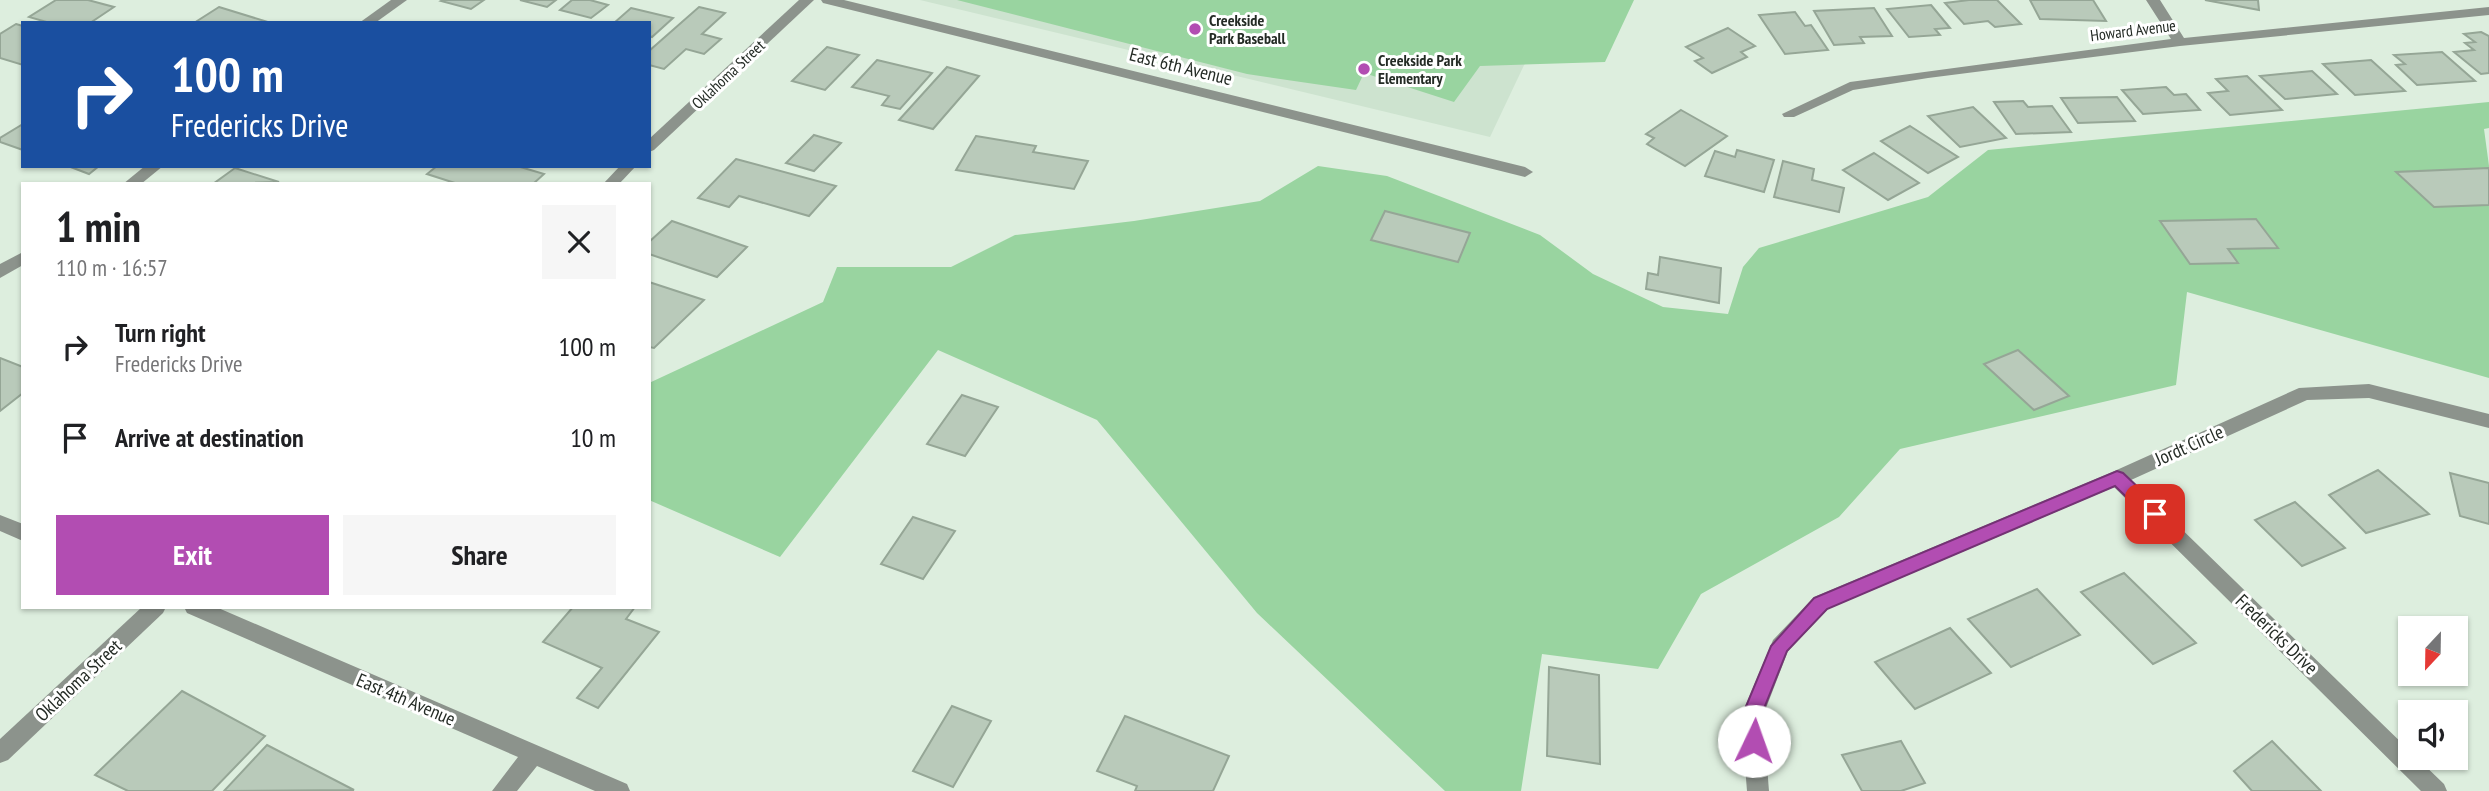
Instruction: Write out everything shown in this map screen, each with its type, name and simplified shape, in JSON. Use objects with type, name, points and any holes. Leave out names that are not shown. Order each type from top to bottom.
[{"type":"street","points":[[369,21],[400,0]]},
{"type":"street","name":"Oklahoma Street","points":[[651,145],[807,0]]},
{"type":"street","name":"East 6th Avenue","points":[[828,0],[1524,172]]},
{"type":"street","points":[[2153,0],[2180,42]]},
{"type":"street","name":"Howard Avenue","points":[[1788,114],[1850,86],[2180,42],[2489,11]]},
{"type":"street","points":[[133,182],[153,168]]},
{"type":"street","points":[[612,182],[627,168]]},
{"type":"street","points":[[0,272],[21,258]]},
{"type":"street","name":"Jordt Circle","points":[[1758,791],[1752,716],[1780,646],[1821,603],[2117,478],[2305,393],[2369,391],[2489,421]]},
{"type":"street","name":"Fredericks Drive","points":[[2117,478],[2436,791]]},
{"type":"street","points":[[0,523],[21,532]]},
{"type":"street","name":"Oklahoma Street","points":[[0,753],[154,609]]},
{"type":"street","name":"East 4th Avenue","points":[[199,609],[619,791]]},
{"type":"street","points":[[503,791],[534,754]]},
{"type":"shaded area","name":"Creekside Park Elementary","points":[[920,0],[1555,0],[1490,137]]},
{"type":"green space","name":"Creekside Park Elementary","points":[[957,0],[1634,0],[1605,62],[1480,66],[1454,102],[1364,73],[1356,90],[1247,74]]},
{"type":"green space","points":[[2489,102],[2489,128],[2484,129],[2489,166],[2489,378],[2187,292],[2176,385],[1900,449],[1839,517],[1701,594],[1658,669],[1542,654],[1521,791],[1445,791],[1257,613],[1097,420],[938,350],[780,557],[651,501],[651,382],[823,302],[837,267],[951,267],[1015,235],[1134,221],[1260,201],[1318,166],[1387,176],[1540,235],[1593,274],[1663,307],[1728,314],[1743,267],[1759,248],[1928,197],[1988,150]]},
{"type":"building","points":[[56,0],[88,0],[114,7],[93,21],[43,21],[29,17]]},
{"type":"building","points":[[443,0],[484,0],[471,9],[441,1]]},
{"type":"building","points":[[520,0],[556,0],[547,7]]},
{"type":"building","points":[[572,0],[590,0],[608,5],[591,18],[560,10]]},
{"type":"building","points":[[1997,0],[2021,24],[1995,27],[1988,21],[1964,24],[1945,3]]},
{"type":"building","points":[[2030,0],[2093,0],[2106,21],[2040,19]]},
{"type":"building","points":[[2205,0],[2258,0],[2259,10]]},
{"type":"building","points":[[1931,5],[1950,28],[1935,29],[1940,35],[1909,37],[1887,9]]},
{"type":"building","points":[[219,7],[264,21],[197,21]]},
{"type":"building","points":[[699,7],[725,13],[702,34],[721,39],[704,54],[686,49],[664,69],[651,66],[651,49]]},
{"type":"building","points":[[631,8],[673,18],[652,37],[651,21],[616,21]]},
{"type":"building","points":[[1874,8],[1892,36],[1860,37],[1864,43],[1834,45],[1814,11]]},
{"type":"building","points":[[1795,12],[1805,26],[1811,25],[1828,50],[1785,54],[1759,15]]},
{"type":"building","points":[[16,24],[21,25],[21,64],[0,58],[0,34]]},
{"type":"building","points":[[1728,28],[1755,46],[1741,52],[1747,57],[1712,73],[1695,61],[1703,58],[1686,47]]},
{"type":"building","points":[[2481,32],[2489,36],[2489,73],[2481,74],[2454,52],[2474,50],[2465,43],[2475,42],[2464,34]]},
{"type":"building","points":[[827,47],[859,55],[825,90],[792,81]]},
{"type":"building","points":[[2442,52],[2475,81],[2417,85],[2396,65],[2405,64],[2394,55]]},
{"type":"building","points":[[877,60],[932,73],[900,109],[882,105],[889,96],[852,87]]},
{"type":"building","points":[[2371,60],[2405,91],[2355,95],[2323,64]]},
{"type":"building","points":[[947,67],[979,76],[933,129],[899,120]]},
{"type":"building","points":[[2312,71],[2337,94],[2285,99],[2260,76]]},
{"type":"building","points":[[2247,76],[2282,110],[2230,115],[2208,93],[2228,91],[2216,79]]},
{"type":"building","points":[[2166,87],[2174,95],[2186,94],[2200,110],[2143,114],[2122,90]]},
{"type":"building","points":[[2117,97],[2135,121],[2078,123],[2061,98]]},
{"type":"building","points":[[2023,101],[2028,107],[2052,106],[2071,132],[2016,134],[1994,102]]},
{"type":"building","points":[[1973,107],[2006,138],[1960,147],[1928,116]]},
{"type":"building","points":[[1681,110],[1727,136],[1685,166],[1647,144],[1654,138],[1646,134]]},
{"type":"building","points":[[21,125],[21,149],[0,142],[0,138]]},
{"type":"building","points":[[1910,126],[1958,157],[1928,173],[1881,141]]},
{"type":"building","points":[[814,135],[841,143],[814,171],[786,163]]},
{"type":"building","points":[[976,136],[1036,146],[1033,152],[1088,161],[1074,189],[956,170]]},
{"type":"building","points":[[1737,150],[1774,160],[1764,192],[1705,176],[1715,151],[1735,157]]},
{"type":"building","points":[[1874,153],[1919,183],[1888,200],[1843,170]]},
{"type":"building","points":[[736,159],[836,186],[809,216],[739,196],[729,207],[698,198]]},
{"type":"building","points":[[1783,161],[1814,169],[1812,180],[1844,188],[1839,212],[1774,197]]},
{"type":"building","points":[[73,168],[96,168],[89,174]]},
{"type":"building","points":[[235,168],[279,182],[216,182]]},
{"type":"building","points":[[434,168],[524,168],[544,174],[535,182],[452,182],[427,174]]},
{"type":"building","points":[[2489,168],[2489,205],[2434,207],[2396,172]]},
{"type":"building","points":[[1385,211],[1470,233],[1458,262],[1371,240]]},
{"type":"building","points":[[2256,219],[2278,248],[2228,249],[2238,263],[2190,264],[2160,221]]},
{"type":"building","points":[[672,221],[747,247],[717,277],[651,255],[651,240]]},
{"type":"building","points":[[1660,257],[1721,268],[1719,303],[1646,289],[1648,273],[1658,275]]},
{"type":"building","points":[[651,283],[704,300],[654,348],[651,347]]},
{"type":"building","points":[[2018,350],[2069,396],[2034,410],[1984,364]]},
{"type":"building","points":[[0,358],[21,366],[21,395],[0,411]]},
{"type":"building","points":[[962,395],[998,407],[965,456],[927,444]]},
{"type":"building","points":[[2378,470],[2429,514],[2366,533],[2329,495]]},
{"type":"building","points":[[2450,473],[2489,483],[2489,524],[2460,516]]},
{"type":"building","points":[[2295,502],[2345,548],[2302,566],[2255,520]]},
{"type":"building","points":[[913,517],[955,531],[923,579],[881,564]]},
{"type":"building","points":[[2124,573],[2196,643],[2153,664],[2081,592]]},
{"type":"building","points":[[2037,589],[2080,635],[2011,667],[1968,619]]},
{"type":"building","points":[[571,609],[634,609],[626,619],[659,632],[598,708],[577,698],[602,668],[543,642]]},
{"type":"building","points":[[1950,628],[1991,673],[1915,709],[1875,662]]},
{"type":"building","points":[[1549,667],[1599,675],[1600,764],[1547,756]]},
{"type":"building","points":[[182,691],[265,736],[212,791],[128,791],[95,775]]},
{"type":"building","points":[[952,706],[991,721],[953,787],[913,771]]},
{"type":"building","points":[[1125,716],[1229,756],[1213,791],[1135,791],[1137,786],[1097,771]]},
{"type":"building","points":[[1901,741],[1925,783],[1901,791],[1862,791],[1842,755]]},
{"type":"building","points":[[2272,741],[2321,791],[2252,791],[2234,771]]},
{"type":"building","points":[[267,745],[354,790],[224,791]]},
{"type":"place","name":"Creekside Park Baseball","points":[[1195,29]]},
{"type":"place","name":"Creekside Park Elementary","points":[[1364,69]]},
{"type":"route","points":[[1754,741],[1752,716],[1780,646],[1821,603],[2117,478],[2155,514]]}]
